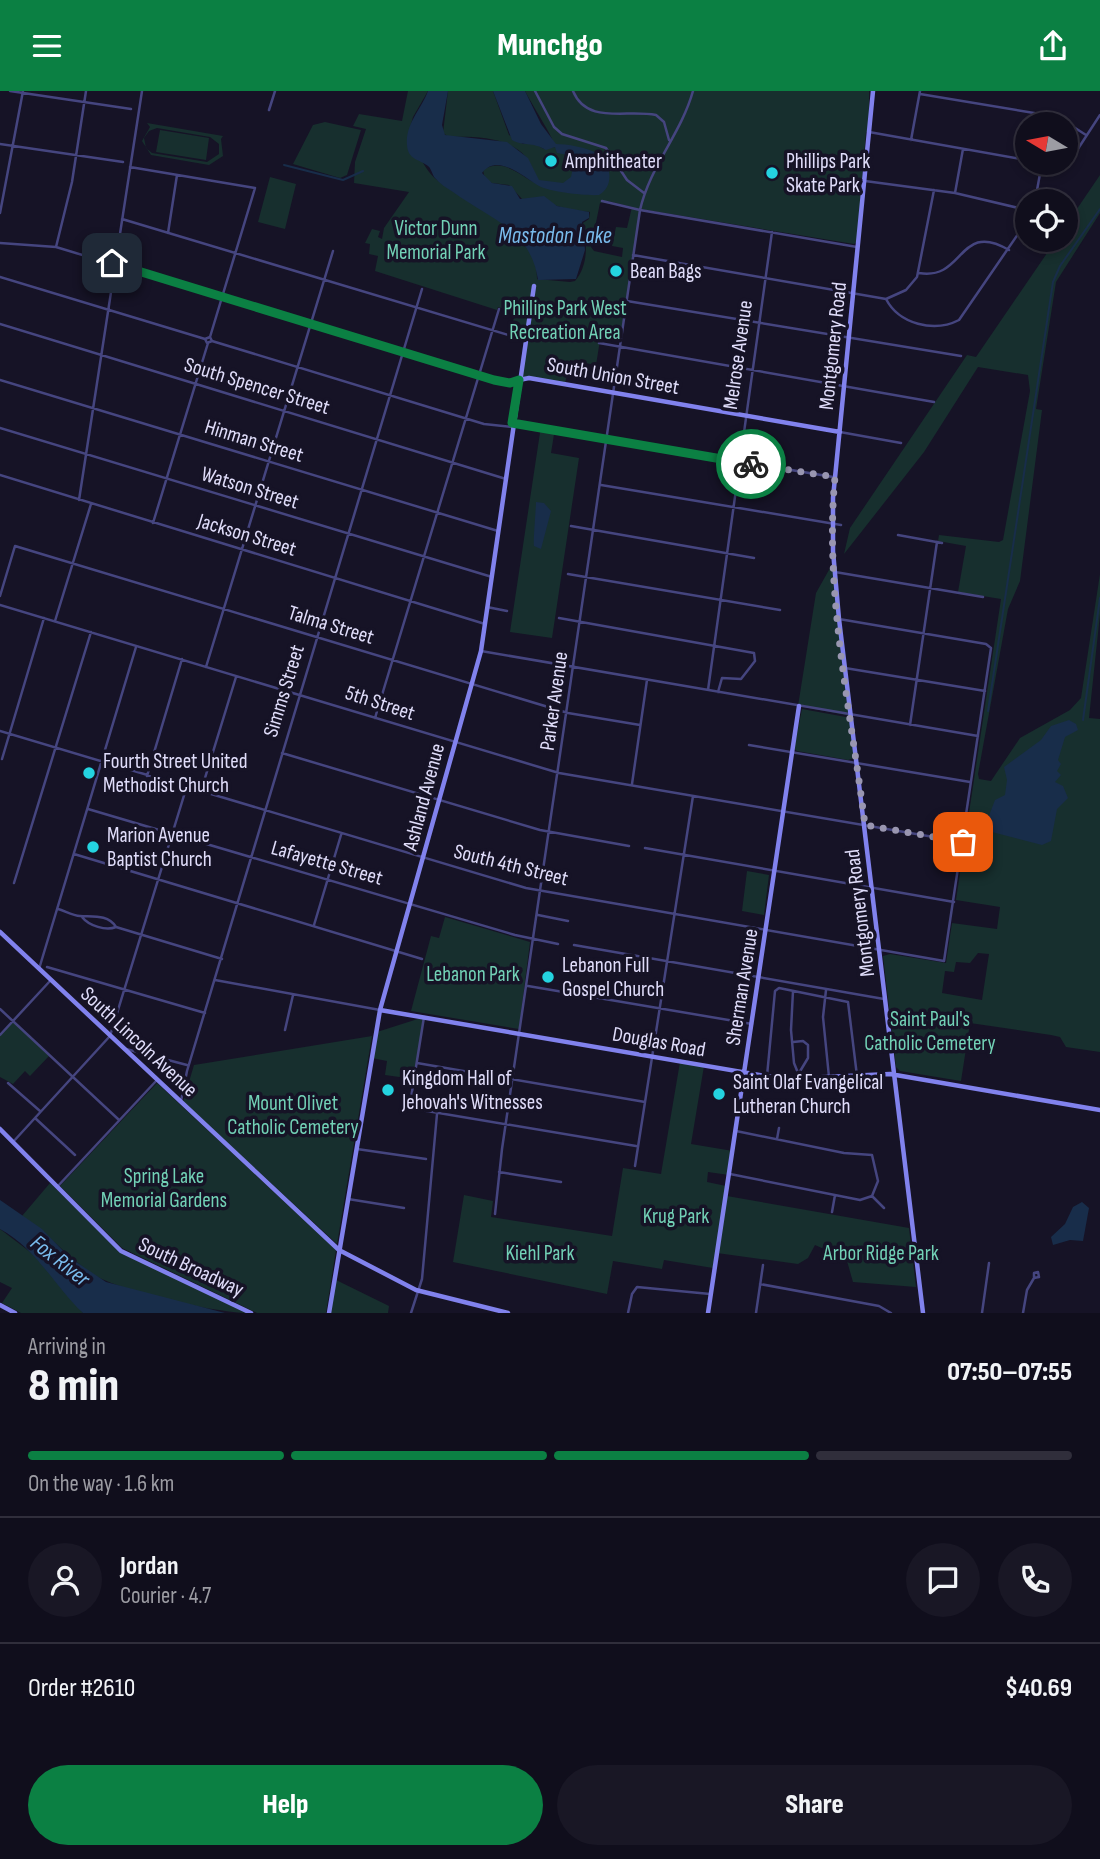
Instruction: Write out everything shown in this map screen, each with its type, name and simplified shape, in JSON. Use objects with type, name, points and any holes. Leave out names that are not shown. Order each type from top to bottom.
[{"type":"street","points":[[10,91],[131,109]]},
{"type":"street","points":[[56,247],[76,156],[86,91]]},
{"type":"street","points":[[79,500],[142,91]]},
{"type":"street","points":[[269,110],[275,91]]},
{"type":"street","points":[[534,91],[554,127],[562,134],[606,148],[627,180],[644,193]]},
{"type":"street","points":[[573,91],[579,102],[592,112],[656,115],[664,122],[669,140]]},
{"type":"street","name":"Parker Avenue","points":[[495,1214],[505,1125],[582,622],[640,210],[644,193],[693,91]]},
{"type":"street","name":"Montgomery Road","points":[[873,91],[832,524],[839,619],[923,1313]]},
{"type":"street","points":[[0,213],[23,92]]},
{"type":"street","points":[[911,140],[920,92],[1058,117],[1086,135]]},
{"type":"street","points":[[1078,148],[1100,115]]},
{"type":"street","points":[[869,132],[1015,158]]},
{"type":"street","points":[[0,144],[123,162]]},
{"type":"street","points":[[955,193],[963,149]]},
{"type":"street","points":[[130,167],[255,188],[153,523]]},
{"type":"street","points":[[168,233],[177,175]]},
{"type":"street","points":[[865,181],[955,193],[1015,206]]},
{"type":"street","points":[[633,255],[886,299],[910,287],[919,273],[934,190]]},
{"type":"street","points":[[602,201],[640,210],[859,247]]},
{"type":"street","points":[[122,219],[525,340]]},
{"type":"street","name":"Melrose Avenue","points":[[708,691],[772,232]]},
{"type":"street","points":[[886,299],[894,313],[907,321],[942,326],[954,322],[964,315],[1015,240]]},
{"type":"street","points":[[919,273],[933,275],[945,271],[964,250],[974,244],[990,242],[1009,250]]},
{"type":"street","name":"South Union Street","points":[[0,243],[56,247],[510,383],[529,378],[901,443]]},
{"type":"street","points":[[206,667],[333,251]]},
{"type":"street","points":[[0,277],[491,426],[512,425],[607,438],[835,477]]},
{"type":"street","name":"Ashland Avenue","points":[[329,1313],[380,1010],[481,651],[534,286]]},
{"type":"street","name":"Simms Street","points":[[181,1103],[189,1065],[422,289]]},
{"type":"street","points":[[627,301],[961,356]]},
{"type":"street","points":[[375,718],[499,309]]},
{"type":"street","name":"South Spencer Street","points":[[0,324],[506,479]]},
{"type":"street","points":[[598,343],[934,401]]},
{"type":"street","name":"Hinman Street","points":[[0,380],[498,531]]},
{"type":"street","name":"Watson Street","points":[[0,428],[492,577]]},
{"type":"street","name":"Jackson Street","points":[[0,475],[485,624]]},
{"type":"street","points":[[601,485],[841,525]]},
{"type":"street","points":[[55,621],[91,504]]},
{"type":"street","points":[[571,526],[754,558]]},
{"type":"street","points":[[898,535],[939,543],[910,726]]},
{"type":"street","name":"Talma Street","points":[[0,596],[15,546],[568,713],[640,725]]},
{"type":"street","points":[[835,572],[984,597]]},
{"type":"street","points":[[568,574],[780,610]]},
{"type":"street","name":"5th Street","points":[[0,604],[559,773],[963,842]]},
{"type":"street","points":[[487,607],[507,611]]},
{"type":"street","points":[[2,759],[44,618]]},
{"type":"street","points":[[559,618],[753,652],[756,656],[741,679],[722,678],[719,692]]},
{"type":"street","points":[[645,848],[954,902],[990,646],[839,619]]},
{"type":"street","points":[[14,883],[91,632]]},
{"type":"street","points":[[38,969],[137,646]]},
{"type":"street","points":[[481,651],[978,736]]},
{"type":"street","points":[[147,776],[182,659]]},
{"type":"street","points":[[845,668],[985,691]]},
{"type":"street","points":[[201,791],[236,676]]},
{"type":"street","points":[[631,785],[647,680]]},
{"type":"street","name":"Sherman Avenue","points":[[708,1313],[799,706]]},
{"type":"street","name":"South 4th Street","points":[[0,731],[542,891],[944,961],[954,902]]},
{"type":"street","points":[[749,745],[972,783]]},
{"type":"street","points":[[282,753],[551,832],[629,846]]},
{"type":"street","points":[[13,1142],[110,1036],[187,787]]},
{"type":"street","points":[[635,1166],[693,796]]},
{"type":"street","name":"Lafayette Street","points":[[88,809],[534,940],[558,944]]},
{"type":"street","points":[[314,925],[342,834]]},
{"type":"street","points":[[74,854],[422,959]]},
{"type":"street","points":[[58,909],[82,917],[88,924],[116,927],[222,959]]},
{"type":"street","points":[[82,917],[90,914],[110,921],[116,927]]},
{"type":"street","points":[[538,915],[568,921]]},
{"type":"street","name":"South Lincoln Avenue","points":[[0,932],[339,1250],[416,1290],[508,1313]]},
{"type":"street","points":[[574,945],[886,999]]},
{"type":"street","points":[[47,967],[205,1014]]},
{"type":"street","name":"Douglas Road","points":[[215,980],[767,1076],[895,1075],[1100,1110]]},
{"type":"street","points":[[0,1035],[51,981]]},
{"type":"street","points":[[527,986],[752,1024]]},
{"type":"street","points":[[767,1076],[775,991],[779,988],[848,1002],[858,1076]]},
{"type":"street","points":[[826,989],[823,1017],[829,1077]]},
{"type":"street","points":[[793,991],[790,1026],[794,1063],[799,1076]]},
{"type":"street","points":[[285,1030],[293,995]]},
{"type":"street","points":[[0,1009],[117,1118]]},
{"type":"street","points":[[424,1017],[412,1105],[419,1111],[638,1147]]},
{"type":"street","points":[[793,1042],[803,1041],[808,1045],[807,1058],[799,1076]]},
{"type":"street","points":[[123,1048],[189,1065]]},
{"type":"street","points":[[417,1063],[645,1102]]},
{"type":"street","points":[[57,1187],[117,1118],[157,1080]]},
{"type":"street","points":[[8,1083],[40,1111]]},
{"type":"street","points":[[411,1313],[416,1290],[422,1279],[437,1114]]},
{"type":"street","points":[[35,1118],[75,1155]]},
{"type":"street","points":[[776,1139],[779,1128]]},
{"type":"street","name":"South Broadway","points":[[0,1129],[121,1251],[251,1313]]},
{"type":"street","points":[[730,1174],[860,1200],[872,1196],[878,1181],[872,1155],[844,1153],[736,1131]]},
{"type":"street","points":[[357,1149],[426,1159]]},
{"type":"street","points":[[499,1171],[561,1182]]},
{"type":"street","points":[[832,1212],[835,1195]]},
{"type":"street","points":[[872,1196],[884,1208]]},
{"type":"street","points":[[348,1199],[404,1208]]},
{"type":"street","points":[[982,1313],[989,1262]]},
{"type":"street","points":[[755,1313],[763,1265]]},
{"type":"street","points":[[1023,1313],[1027,1290],[1034,1278]]},
{"type":"street","points":[[760,1284],[879,1305],[891,1313]]},
{"type":"street","points":[[628,1313],[635,1288],[710,1295]]},
{"type":"street","points":[[0,1305],[15,1313]]},
{"type":"green space","points":[[408,91],[428,91],[413,117],[408,135],[429,171],[437,180],[514,233],[526,246],[534,261],[537,279],[570,282],[575,281],[583,268],[586,245],[583,223],[589,219],[590,212],[564,208],[542,198],[523,200],[509,185],[492,183],[485,179],[483,170],[497,166],[509,168],[533,182],[535,178],[531,165],[514,147],[490,139],[449,137],[443,133],[448,91],[493,91],[509,135],[523,144],[532,142],[544,149],[555,147],[554,143],[525,91],[869,91],[869,132],[866,132],[857,242],[854,244],[640,209],[620,342],[600,340],[596,365],[570,360],[565,384],[529,378],[519,380],[524,337],[509,333],[516,312],[498,307],[497,310],[375,271],[378,256],[369,254],[370,244],[365,243],[372,229],[380,231],[378,237],[382,239],[384,228],[409,192],[354,183],[355,162],[366,129],[353,126],[359,114],[402,121]],"holes":[[[608,201],[632,207],[627,228],[616,227],[612,246],[623,248],[622,257],[594,251],[591,247],[600,203]]]},
{"type":"green space","points":[[325,122],[361,130],[347,175],[340,178],[293,164],[313,125]]},
{"type":"green space","points":[[147,123],[223,136],[223,156],[209,165],[151,155],[147,149],[152,153],[207,162],[219,154],[219,144],[210,137],[157,128],[149,131],[144,138],[146,147],[142,141],[150,127]]},
{"type":"green space","points":[[160,130],[209,138],[206,160],[156,152]]},
{"type":"green space","points":[[1100,175],[1100,213],[1078,248],[1078,207]]},
{"type":"green space","points":[[270,177],[296,184],[285,229],[258,222]]},
{"type":"green space","name":"Saint Paul's Catholic Cemetery","points":[[1048,252],[1075,252],[1056,282],[1036,409],[1042,410],[1020,581],[1008,609],[978,774],[979,779],[991,781],[1020,738],[1070,710],[1081,698],[1100,574],[1100,614],[1089,718],[1100,719],[1100,1052],[1066,1047],[1060,1037],[970,1023],[961,1081],[900,1071],[896,1067],[883,956],[890,954],[946,963],[952,923],[997,929],[1000,907],[956,900],[1001,599],[958,592],[966,546],[938,541],[939,535],[999,542],[1003,540],[1030,391],[1028,375],[978,367],[924,452],[844,554],[850,528],[967,355],[976,357]],"holes":[[[978,953],[989,954],[982,1000],[942,993],[945,971],[954,972],[956,962],[970,963]]]},
{"type":"green space","points":[[541,426],[555,428],[551,453],[579,458],[552,638],[510,632]]},
{"type":"green space","points":[[834,561],[851,716],[798,706],[816,593]]},
{"type":"green space","points":[[802,709],[846,717],[850,722],[854,758],[848,760],[794,749]]},
{"type":"green space","points":[[747,871],[769,875],[764,915],[742,911]]},
{"type":"green space","name":"Lebanon Park","points":[[445,917],[530,942],[519,1029],[411,1011],[431,936],[439,938]]},
{"type":"green space","points":[[424,1017],[414,1079],[385,1075],[387,1061],[372,1058],[377,1032]]},
{"type":"green space","points":[[13,1021],[49,1056],[30,1076],[25,1071],[13,1084],[0,1077],[0,1035]]},
{"type":"green space","name":"Mount Olivet Catholic Cemetery","points":[[372,1036],[337,1244],[183,1102],[194,1065]]},
{"type":"green space","name":"Krug Park","points":[[680,1062],[704,1066],[691,1144],[733,1151],[729,1175],[708,1172],[707,1182],[726,1186],[713,1268],[664,1260],[662,1269],[613,1261],[607,1294],[453,1262],[464,1195],[493,1201],[491,1217],[612,1236],[623,1168],[661,1174]]},
{"type":"green space","name":"Spring Lake Memorial Gardens","points":[[157,1083],[336,1250],[326,1313],[257,1313],[122,1248],[60,1186]]},
{"type":"green space","points":[[50,1183],[120,1252],[248,1313],[168,1300],[123,1287],[93,1274],[22,1216]]},
{"type":"green space","name":"Arbor Ridge Park","points":[[727,1196],[909,1228],[916,1287],[853,1282],[847,1261],[850,1255],[842,1243],[833,1256],[827,1256],[824,1249],[815,1245],[808,1258],[798,1264],[717,1253]]},
{"type":"green space","points":[[0,1229],[38,1258],[83,1313],[21,1313],[2,1303],[12,1288],[0,1282]]},
{"type":"green space","points":[[334,1279],[389,1306],[388,1313],[329,1313]]},
{"type":"water","name":"Mastodon Lake","points":[[428,91],[448,91],[442,125],[445,135],[507,142],[528,158],[539,180],[563,183],[571,177],[574,162],[568,155],[557,153],[555,147],[546,150],[512,140],[493,91],[525,91],[541,124],[556,144],[583,148],[598,154],[606,163],[609,180],[599,195],[544,188],[503,166],[488,167],[482,173],[492,183],[512,186],[520,199],[544,196],[557,206],[589,212],[589,218],[582,222],[585,250],[576,279],[538,280],[534,263],[518,237],[442,184],[428,166],[409,154],[407,137],[411,123]]},
{"type":"water","points":[[536,502],[544,503],[551,511],[541,549],[534,546]]},
{"type":"water","points":[[1069,720],[1076,724],[1078,730],[1065,737],[1058,760],[1061,764],[1057,771],[1061,775],[1055,782],[1063,786],[1068,798],[1057,809],[1051,841],[1042,845],[992,832],[987,821],[995,800],[1005,795],[1007,780],[1004,767],[1041,740],[1051,726]]},
{"type":"water","name":"Fox River","points":[[0,1200],[42,1229],[69,1257],[106,1282],[225,1313],[83,1313],[25,1247],[0,1229]]},
{"type":"water","points":[[1082,1202],[1089,1208],[1083,1241],[1070,1240],[1053,1245],[1051,1237],[1065,1224],[1073,1207]]},
{"type":"waterway","points":[[284,165],[343,180],[363,171]]},
{"type":"waterway","points":[[988,711],[1053,282],[1060,266],[1100,209]]},
{"type":"waterway","points":[[1083,720],[1100,598]]},
{"type":"way so far","points":[[751,464],[835,477],[832,524],[839,619],[865,825],[963,842]]},
{"type":"place","name":"Amphitheater","points":[[551,161]]},
{"type":"place","name":"Phillips Park Skate Park","points":[[772,173]]},
{"type":"place","name":"Bean Bags","points":[[616,271]]},
{"type":"place","name":"Fourth Street United Methodist Church","points":[[89,773]]},
{"type":"place","name":"Marion Avenue Baptist Church","points":[[93,847]]},
{"type":"place","name":"Lebanon Full Gospel Church","points":[[548,977]]},
{"type":"place","name":"Kingdom Hall of Jehovah's Witnesses","points":[[388,1090]]},
{"type":"place","name":"Saint Olaf Evangelical Lutheran Church","points":[[719,1094]]},
{"type":"route","points":[[112,263],[494,380],[510,383],[519,380],[512,423],[751,464]]},
{"type":"park label","name":"Victor Dunn Memorial Park","points":[[436,240]]},
{"type":"park label","name":"Phillips Park West Recreation Area","points":[[565,320]]},
{"type":"park label","name":"Kiehl Park","points":[[540,1253]]}]
